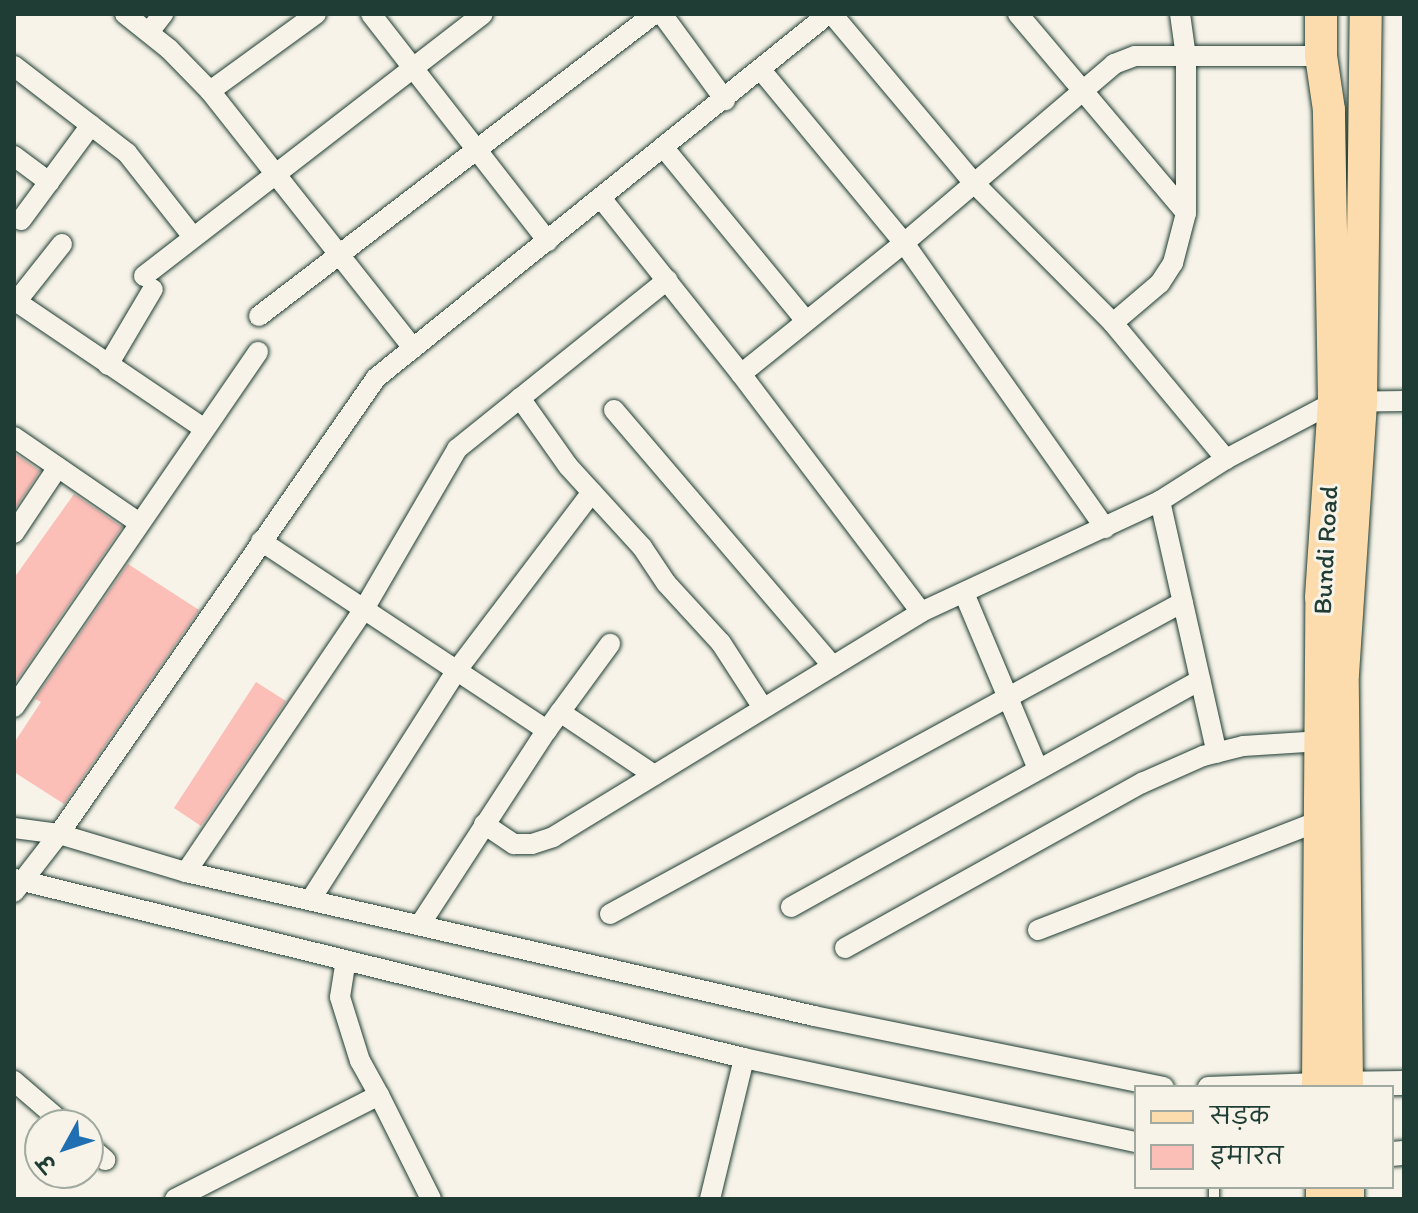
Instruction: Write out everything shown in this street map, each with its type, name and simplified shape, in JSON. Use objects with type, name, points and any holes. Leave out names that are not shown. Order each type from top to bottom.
[{"type":"main road","name":"Bundi Road","points":[[1321,14],[1333,53],[1329,110],[1348,402],[1321,597],[1321,820],[1332,1085]]},
{"type":"main road","points":[[1333,53],[1345,14]]},
{"type":"main road","name":"Bundi Road","points":[[1332,1085],[1348,402],[1366,14]]},
{"type":"street","points":[[125,14],[149,32],[210,91],[413,348]]},
{"type":"street","points":[[149,32],[163,14]]},
{"type":"street","points":[[210,91],[316,14]]},
{"type":"street","points":[[371,14],[548,241]]},
{"type":"street","points":[[108,365],[148,282],[193,237],[483,14]]},
{"type":"street","points":[[259,316],[654,14]]},
{"type":"street","points":[[662,14],[725,100]]},
{"type":"street","points":[[1134,1142],[744,1058],[20,881],[59,834],[376,378],[830,14],[974,183],[1113,323],[1226,459]]},
{"type":"street","points":[[1018,14],[1081,93],[1186,213]]},
{"type":"street","points":[[1113,323],[1160,283],[1173,263],[1186,213],[1186,57],[1180,14]]},
{"type":"street","points":[[741,374],[904,243],[1114,64],[1135,56],[1333,53]]},
{"type":"street","points":[[14,66],[127,153],[193,237]]},
{"type":"street","points":[[761,70],[904,243],[1105,528]]},
{"type":"street","points":[[21,220],[91,125]]},
{"type":"street","points":[[664,148],[806,321]]},
{"type":"street","points":[[14,156],[49,182]]},
{"type":"street","points":[[601,198],[741,374],[921,612]]},
{"type":"street","points":[[62,244],[15,301],[203,428]]},
{"type":"street","points":[[186,872],[364,609],[457,449],[667,280]]},
{"type":"street","points":[[14,707],[258,352]]},
{"type":"street","points":[[520,398],[568,466],[721,643],[763,708]]},
{"type":"street","points":[[484,824],[514,844],[532,844],[553,837],[921,612],[1160,501],[1226,459],[1348,402],[1404,401]]},
{"type":"street","points":[[614,410],[833,666]]},
{"type":"street","points":[[14,437],[139,523]]},
{"type":"street","points":[[14,533],[58,467]]},
{"type":"street","points":[[311,899],[457,670],[592,492]]},
{"type":"street","points":[[1160,501],[1217,753]]},
{"type":"street","points":[[261,541],[547,730]]},
{"type":"street","points":[[964,593],[1038,769]]},
{"type":"street","points":[[610,914],[1183,602]]},
{"type":"street","points":[[421,923],[547,730],[610,644]]},
{"type":"street","points":[[791,907],[1200,680]]},
{"type":"street","points":[[560,712],[654,775]]},
{"type":"street","points":[[845,948],[1142,783],[1243,746],[1322,741]]},
{"type":"street","points":[[1038,930],[1321,820]]},
{"type":"street","points":[[14,828],[59,834],[186,872],[421,923],[814,1016],[1154,1085]]},
{"type":"street","points":[[346,960],[340,997],[360,1061],[430,1198]]},
{"type":"street","points":[[710,1199],[744,1058]]},
{"type":"street","points":[[14,1081],[46,1109]]},
{"type":"street","points":[[1356,1085],[1404,1083]]},
{"type":"street","points":[[175,1199],[379,1095]]},
{"type":"building","points":[[14,453],[40,471],[14,510]]},
{"type":"building","points":[[74,494],[122,527],[14,684],[14,578]]},
{"type":"building","points":[[128,564],[199,610],[64,804],[14,772],[14,743],[41,702],[35,699]]},
{"type":"building","points":[[256,682],[286,701],[201,826],[174,808]]}]
